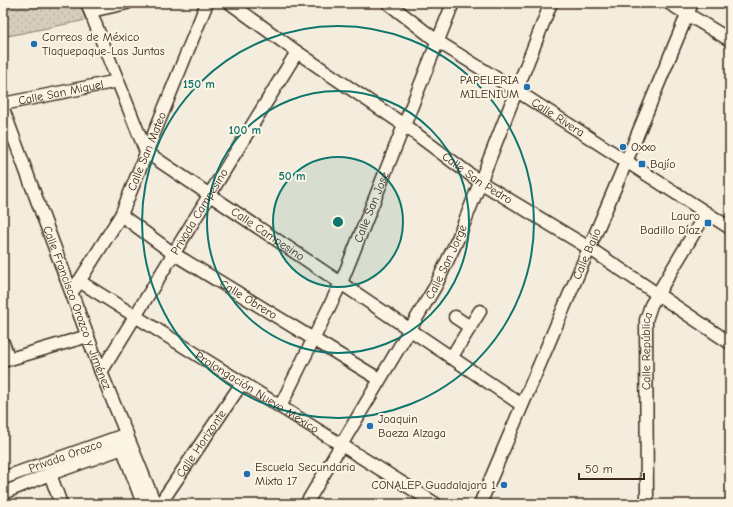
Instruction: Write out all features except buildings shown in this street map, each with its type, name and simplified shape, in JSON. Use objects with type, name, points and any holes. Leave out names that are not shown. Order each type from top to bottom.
[{"type":"street","points":[[127,3],[89,7],[146,152]]},
{"type":"street","name":"Calle San Mateo","points":[[72,293],[121,215],[207,3]]},
{"type":"street","name":"Calle San Pedro","points":[[230,3],[297,52],[404,125],[480,182],[589,248],[730,343]]},
{"type":"street","name":"Calle Rivera","points":[[388,3],[437,41],[730,228]]},
{"type":"street","name":"Calle San José","points":[[280,407],[312,339],[341,284],[453,3]]},
{"type":"street","name":"Calle San Jorge","points":[[306,504],[435,287],[459,236],[551,3]]},
{"type":"street","points":[[669,3],[690,9],[730,40]]},
{"type":"street","name":"Calle Bajío","points":[[480,504],[690,9]]},
{"type":"street","name":"Privada Campesino","points":[[101,372],[297,52]]},
{"type":"street","name":"Calle San Miguel","points":[[3,104],[118,81]]},
{"type":"street","name":"Calle Francisco Orozco y Jiménez","points":[[3,109],[88,336],[123,440],[156,504]]},
{"type":"street","name":"Calle Campesino","points":[[146,152],[522,405]]},
{"type":"street","name":"Calle República","points":[[647,504],[646,320],[651,305],[706,213]]},
{"type":"street","name":"Calle Obrero","points":[[121,215],[174,254],[379,379]]},
{"type":"street","name":"Prolongación Nuevo México","points":[[79,281],[436,504]]},
{"type":"street","points":[[451,358],[480,311]]},
{"type":"street","points":[[455,317],[470,327]]},
{"type":"street","points":[[3,343],[6,360],[88,336]]},
{"type":"street","name":"Calle Horizonte","points":[[160,504],[242,383]]},
{"type":"street","points":[[123,440],[143,504]]},
{"type":"street","name":"Privada Orozco","points":[[3,493],[50,474],[123,440]]},
{"type":"street","name":"Privada Orozco","points":[[3,478],[123,440]]},
{"type":"street","points":[[50,474],[61,504]]},
{"type":"shaded area","points":[[3,3],[79,3],[86,20],[3,37]]},
{"type":"place","name":"Correos de México Tlaquepaque-Las Juntas","points":[[34,44]]},
{"type":"place","name":"PAPELERIA MILENIUM","points":[[527,87]]},
{"type":"place","name":"Oxxo","points":[[623,147]]},
{"type":"place","name":"Bajío","points":[[642,164]]},
{"type":"place","name":"Lauro Badillo Díaz","points":[[708,223]]},
{"type":"place","name":"Joaquin Baeza Alzaga","points":[[370,426]]},
{"type":"place","name":"Escuela Secundaria Mixta 17","points":[[247,474]]},
{"type":"place","name":"CONALEP Guadalajara 1","points":[[504,485]]}]
